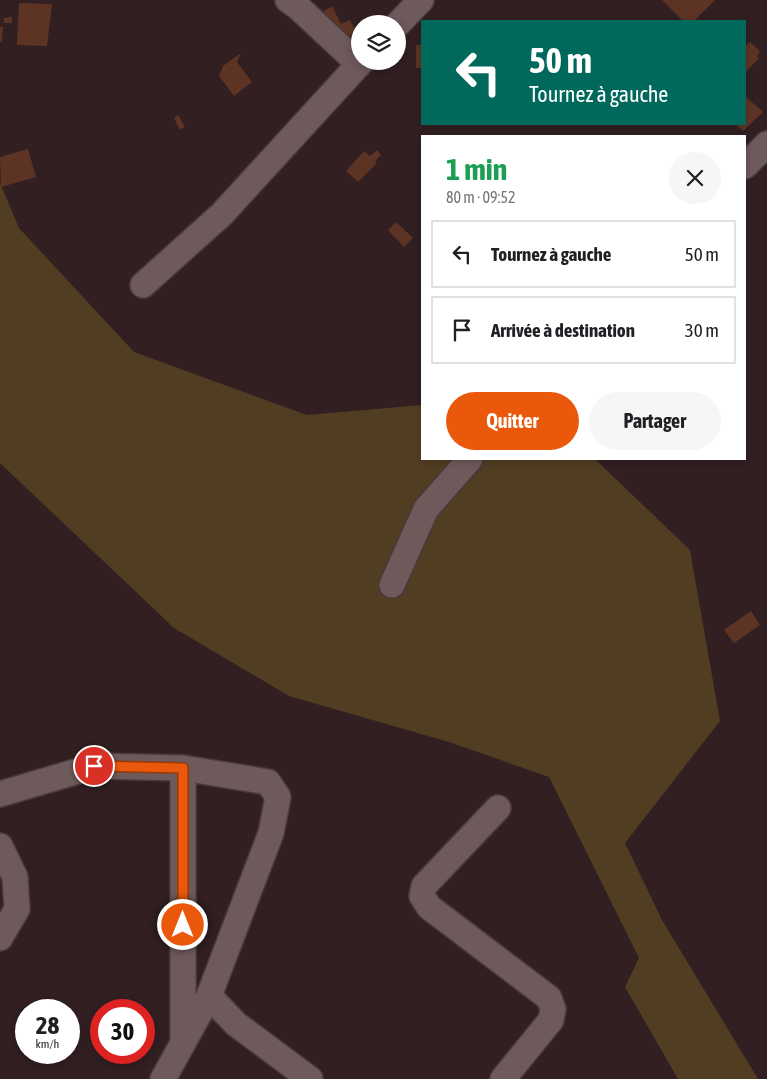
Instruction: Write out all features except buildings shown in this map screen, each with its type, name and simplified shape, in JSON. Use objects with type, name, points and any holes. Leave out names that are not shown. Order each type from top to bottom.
[{"type":"street","points":[[288,0],[351,55]]},
{"type":"street","points":[[406,16],[421,0]]},
{"type":"street","points":[[143,285],[222,214],[354,70]]},
{"type":"street","points":[[746,165],[767,144]]},
{"type":"street","points":[[392,585],[426,509],[469,460]]},
{"type":"street","points":[[0,794],[94,766],[183,768],[268,782],[278,797],[270,833],[209,996],[163,1079]]},
{"type":"street","points":[[183,768],[183,1042]]},
{"type":"street","points":[[498,808],[424,886],[422,896],[429,907],[549,998],[553,1009],[550,1020],[503,1079]]},
{"type":"street","points":[[0,846],[15,877],[17,909],[0,938]]},
{"type":"street","points":[[209,996],[236,1024],[310,1079]]},
{"type":"shaded area","points":[[0,183],[19,228],[134,352],[307,415],[421,405],[421,460],[596,460],[690,550],[720,721],[625,843],[662,920],[758,1079],[678,1079],[625,987],[639,958],[549,777],[449,742],[289,696],[174,628],[0,463]]},
{"type":"route","points":[[94,766],[183,768],[183,925]]}]
